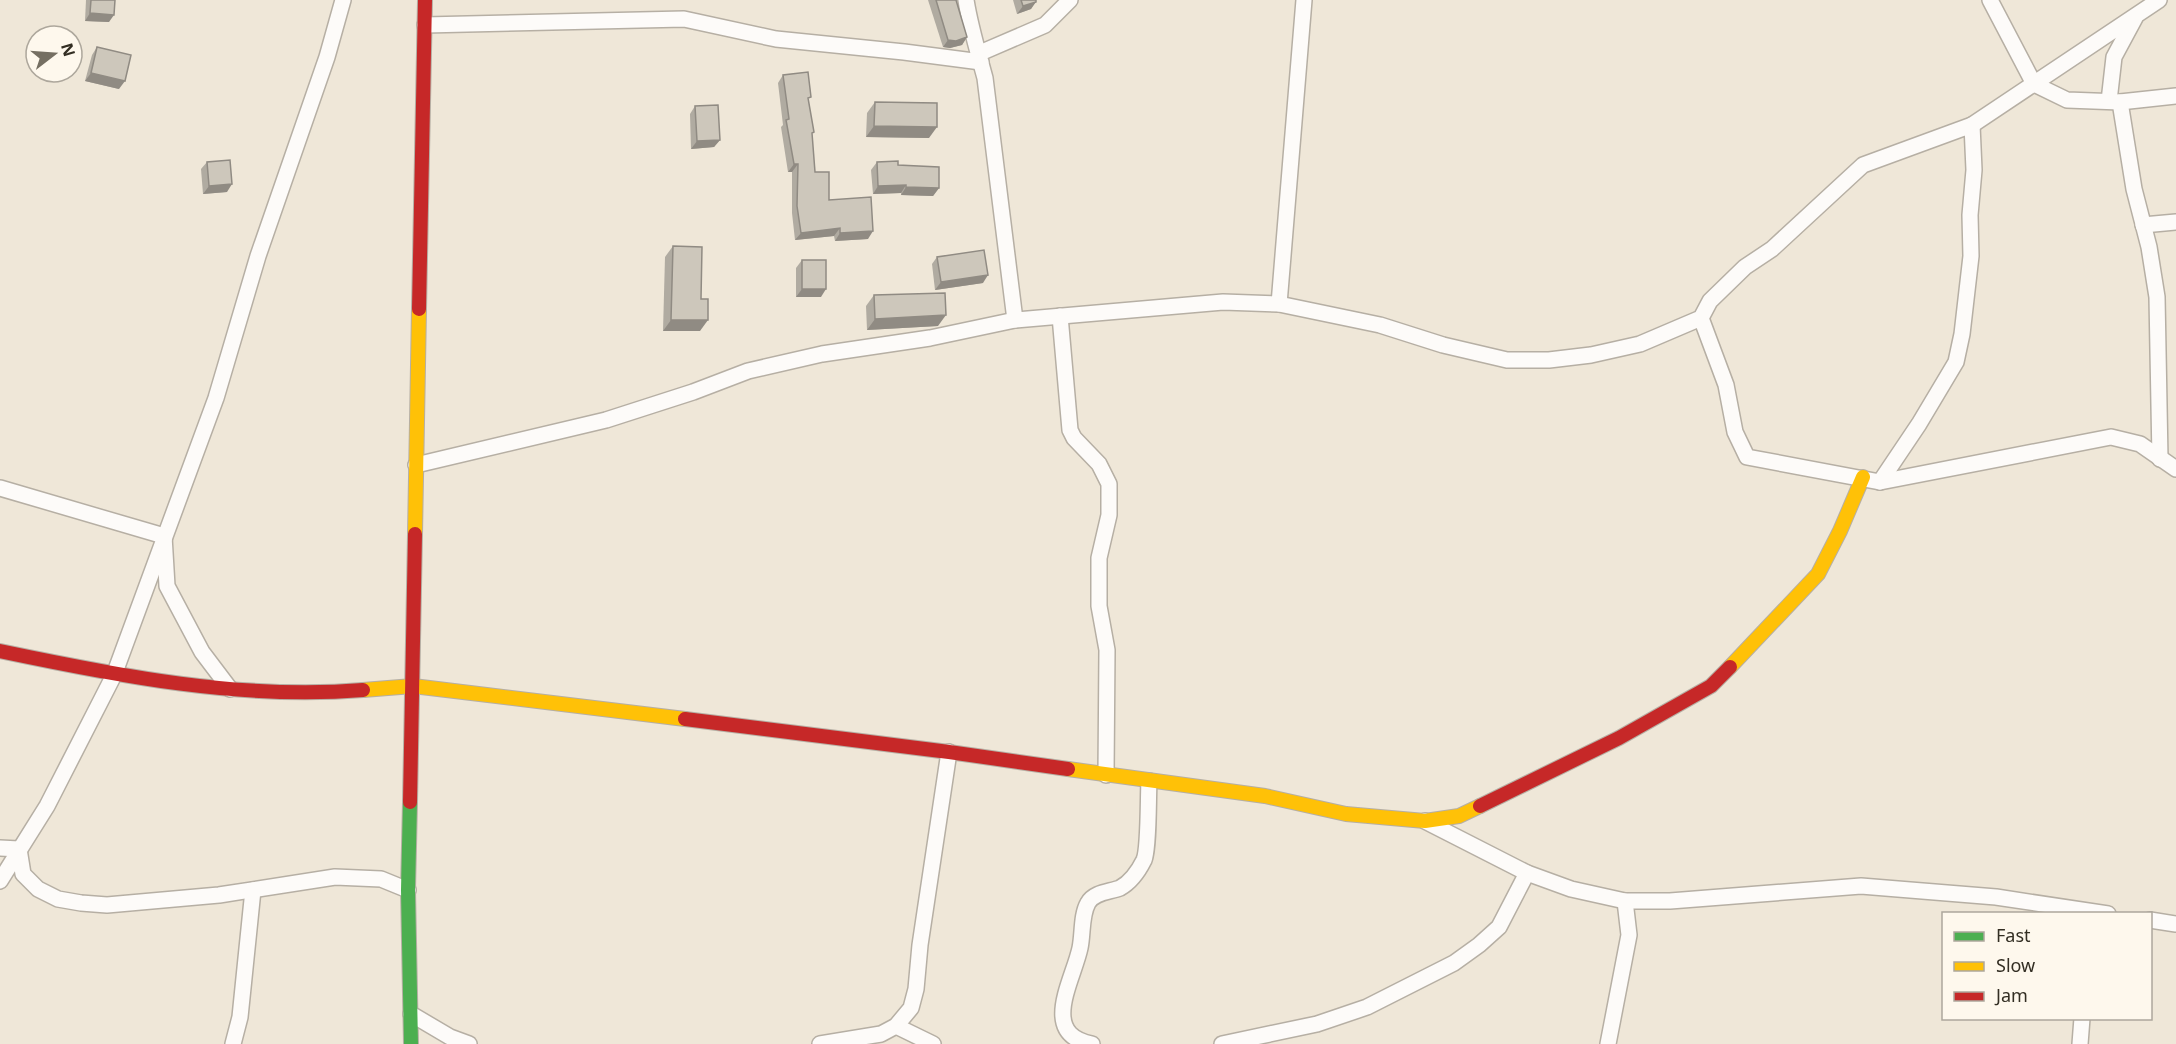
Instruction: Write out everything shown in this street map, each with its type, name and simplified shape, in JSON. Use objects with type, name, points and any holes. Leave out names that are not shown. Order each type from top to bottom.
[{"type":"street","points":[[0,881],[47,806],[114,675],[216,398],[258,256],[327,57],[343,0]]},
{"type":"street","points":[[411,1044],[408,890],[425,0]]},
{"type":"street","points":[[966,0],[985,78],[1015,320]]},
{"type":"street","points":[[425,25],[684,19],[776,39],[980,57],[1045,25],[1070,0]]},
{"type":"street","points":[[1279,304],[1304,0]]},
{"type":"street","points":[[1990,0],[2034,84],[2067,100],[2115,102],[2176,96]]},
{"type":"street","points":[[416,465],[606,420],[693,392],[748,371],[822,354],[930,338],[1015,320],[1222,302],[1279,304],[1380,325],[1443,345],[1507,360],[1549,360],[1601,353],[1640,344],[1701,318],[1710,301],[1745,267],[1772,249],[1863,165],[1972,125],[2159,0]]},
{"type":"street","points":[[2136,16],[2114,57],[2115,102],[2157,297],[2160,459]]},
{"type":"street","points":[[1880,482],[1919,424],[1956,362],[1962,334],[1971,256],[1970,216],[1974,170],[1972,125]]},
{"type":"street","points":[[2143,225],[2176,222]]},
{"type":"street","points":[[1060,316],[1070,430],[1074,438],[1099,464],[1109,484],[1109,515],[1099,558],[1099,606],[1107,650],[1106,775]]},
{"type":"street","points":[[1701,318],[1726,385],[1735,432],[1747,457],[1880,482],[2111,437],[2140,444],[2176,469]]},
{"type":"street","points":[[0,651],[114,675],[230,689],[326,693],[413,686],[949,752],[1149,782],[1265,796],[1346,814],[1425,821],[1458,816],[1619,738],[1711,686],[1818,574],[1840,531],[1863,477]]},
{"type":"street","points":[[0,488],[164,536]]},
{"type":"street","points":[[164,536],[167,586],[202,652],[230,689]]},
{"type":"street","points":[[820,1044],[880,1034],[896,1026],[911,1008],[916,989],[920,945],[949,752]]},
{"type":"street","points":[[1092,1044],[1079,1042],[1068,1034],[1062,1019],[1064,999],[1077,963],[1088,901],[1097,895],[1122,887],[1136,874],[1145,857],[1149,782]]},
{"type":"street","points":[[1425,821],[1527,873],[1571,889],[1624,901],[1670,901],[1861,886],[1996,897],[2093,912]]},
{"type":"street","points":[[0,848],[19,849]]},
{"type":"street","points":[[19,849],[23,874],[38,888],[58,899],[107,905],[219,895],[335,877],[381,879],[408,890]]},
{"type":"street","points":[[1222,1044],[1317,1024],[1367,1007],[1454,963],[1499,927],[1527,873]]},
{"type":"street","points":[[233,1044],[240,1017],[253,890]]},
{"type":"street","points":[[1608,1044],[1629,935],[1624,901]]},
{"type":"street","points":[[2152,920],[2176,924]]},
{"type":"street","points":[[411,1014],[450,1037],[469,1044]]},
{"type":"street","points":[[2080,1044],[2082,1020]]},
{"type":"street","points":[[896,1026],[933,1044]]},
{"type":"building","points":[[91,0],[115,0],[114,15],[90,13]]},
{"type":"building","points":[[936,0],[956,0],[967,37],[956,41],[948,40]]},
{"type":"building","points":[[1021,0],[1036,0],[1036,2],[1023,6]]},
{"type":"building","points":[[97,47],[131,55],[125,81],[91,73]]},
{"type":"building","points":[[808,72],[811,97],[808,98],[814,132],[812,133],[815,172],[829,172],[829,200],[871,197],[873,231],[840,233],[840,228],[801,233],[797,206],[798,164],[794,164],[786,120],[789,119],[783,75]]},
{"type":"building","points":[[875,102],[937,103],[937,127],[874,126]]},
{"type":"building","points":[[718,105],[720,140],[697,141],[695,106]]},
{"type":"building","points":[[230,160],[232,184],[209,186],[207,162]]},
{"type":"building","points":[[898,161],[898,165],[939,167],[939,188],[906,187],[906,185],[878,186],[877,162]]},
{"type":"building","points":[[673,246],[702,247],[701,299],[708,299],[708,320],[671,320]]},
{"type":"building","points":[[984,250],[988,275],[941,282],[937,257]]},
{"type":"building","points":[[802,260],[826,260],[826,289],[802,289]]},
{"type":"building","points":[[945,293],[946,315],[875,319],[874,295]]},
{"type":"traffic: fast","points":[[410,802],[408,890],[411,1044]]},
{"type":"traffic: slow","points":[[415,534],[419,309]]},
{"type":"traffic: slow","points":[[1730,667],[1818,574],[1840,531],[1863,477]]},
{"type":"traffic: slow","points":[[363,690],[413,686],[685,719]]},
{"type":"traffic: slow","points":[[1068,769],[1265,796],[1346,814],[1425,821],[1459,816],[1480,806]]},
{"type":"traffic: jam","points":[[419,309],[425,0]]},
{"type":"traffic: jam","points":[[410,802],[415,534]]},
{"type":"traffic: jam","points":[[0,651],[135,677],[226,689],[272,692],[363,690]]},
{"type":"traffic: jam","points":[[1480,806],[1619,738],[1711,686],[1730,667]]},
{"type":"traffic: jam","points":[[685,719],[1068,769]]}]
